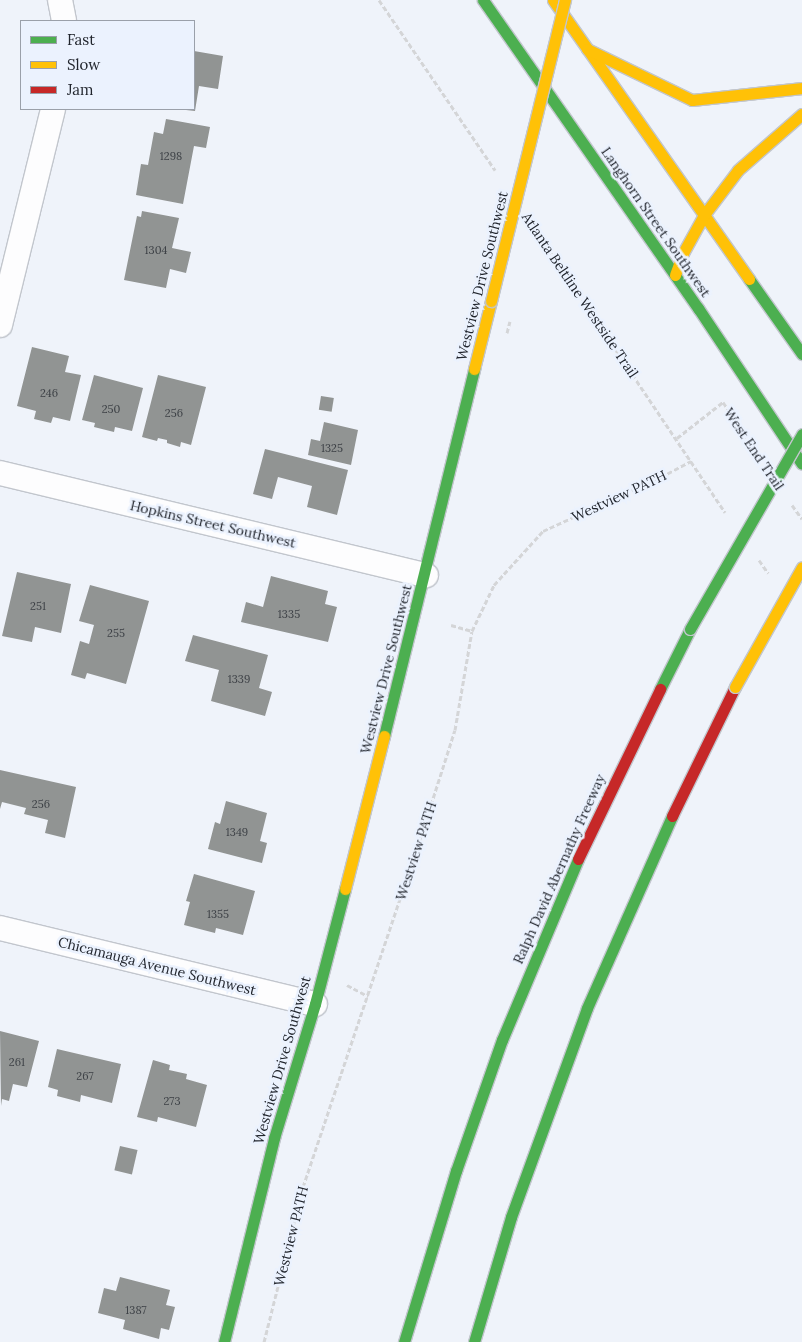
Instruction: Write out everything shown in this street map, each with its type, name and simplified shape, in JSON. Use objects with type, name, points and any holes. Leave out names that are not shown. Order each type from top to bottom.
[{"type":"main road","name":"Langhorn Street Southwest","points":[[483,0],[675,276],[802,464]]},
{"type":"main road","points":[[553,0],[802,354]]},
{"type":"main road","name":"Westview Drive Southwest","points":[[224,1342],[274,1138],[315,1004],[426,575],[490,301],[565,0]]},
{"type":"main road","points":[[587,49],[692,100],[802,88]]},
{"type":"main road","points":[[675,276],[686,246],[704,215],[738,170],[802,114]]},
{"type":"main road","name":"Ralph David Abernathy Freeway","points":[[404,1342],[456,1171],[506,1032],[559,900],[614,781],[690,629],[746,528],[802,434]]},
{"type":"main road","points":[[474,1342],[511,1217],[587,1008],[663,834],[735,687],[802,567]]},
{"type":"street","points":[[60,0],[64,20]]},
{"type":"street","points":[[0,325],[53,110]]},
{"type":"street","name":"Hopkins Street Southwest","points":[[0,474],[426,575]]},
{"type":"street","name":"Chicamauga Avenue Southwest","points":[[0,928],[315,1004]]},
{"type":"path","points":[[380,0],[497,174]]},
{"type":"path","name":"Atlanta Beltline Westside Trail","points":[[531,223],[729,517]]},
{"type":"path","name":"West End Trail","points":[[677,438],[723,402],[760,457]]},
{"type":"path","name":"Westview PATH","points":[[264,1342],[303,1187],[455,730],[472,631],[494,584],[543,531],[661,477],[690,461]]},
{"type":"path","name":"West End Trail","points":[[791,503],[802,519]]},
{"type":"path","points":[[757,557],[762,565]]},
{"type":"path","points":[[451,624],[472,631]]},
{"type":"path","points":[[355,990],[368,996]]},
{"type":"building","points":[[195,51],[223,56],[218,89],[199,86],[195,111],[186,110],[195,110]]},
{"type":"building","points":[[166,119],[210,127],[206,148],[194,146],[183,204],[136,195],[141,164],[148,165],[154,132],[163,134]]},
{"type":"building","points":[[142,211],[179,218],[172,248],[191,252],[186,273],[170,269],[166,288],[124,280],[137,216],[141,217]]},
{"type":"building","points":[[32,347],[69,356],[65,372],[81,375],[70,421],[53,417],[51,423],[34,419],[36,411],[17,406]]},
{"type":"building","points":[[94,375],[143,388],[132,431],[115,427],[114,432],[94,427],[95,423],[82,420]]},
{"type":"building","points":[[158,375],[206,387],[191,445],[181,442],[180,447],[167,443],[167,440],[158,438],[157,441],[142,437]]},
{"type":"building","points":[[321,396],[334,398],[332,412],[319,410]]},
{"type":"building","points":[[324,422],[358,430],[351,465],[308,455],[311,439],[320,441]]},
{"type":"building","points":[[265,449],[348,470],[337,515],[307,507],[312,486],[278,477],[272,499],[253,494]]},
{"type":"building","points":[[17,572],[71,584],[61,633],[35,627],[32,642],[2,636]]},
{"type":"building","points":[[271,576],[328,591],[325,604],[337,607],[328,642],[241,622],[246,602],[263,607]]},
{"type":"building","points":[[90,585],[149,601],[126,684],[87,673],[85,679],[71,675],[80,641],[89,644],[94,625],[79,621]]},
{"type":"building","points":[[193,635],[268,655],[259,688],[272,692],[265,716],[211,701],[219,670],[185,661]]},
{"type":"building","points":[[0,770],[76,787],[65,838],[45,833],[48,820],[24,814],[26,808],[2,802],[0,809]]},
{"type":"building","points":[[226,801],[267,813],[260,841],[267,843],[262,863],[208,849],[215,822],[220,824]]},
{"type":"building","points":[[194,874],[255,891],[243,935],[216,928],[215,933],[184,925],[190,902],[186,901]]},
{"type":"building","points":[[0,1031],[39,1041],[27,1087],[13,1084],[9,1101],[2,1099],[1,1106]]},
{"type":"building","points":[[57,1049],[121,1064],[112,1103],[81,1095],[80,1102],[57,1096],[58,1090],[48,1087]]},
{"type":"building","points":[[153,1060],[170,1065],[169,1070],[187,1074],[186,1079],[207,1085],[196,1127],[158,1117],[157,1122],[137,1117]]},
{"type":"building","points":[[120,1146],[138,1150],[132,1174],[114,1170]]},
{"type":"building","points":[[120,1277],[170,1290],[166,1305],[175,1307],[169,1330],[161,1328],[159,1339],[123,1329],[125,1320],[98,1313],[104,1288],[116,1291]]},
{"type":"traffic: fast","points":[[483,0],[698,308],[802,464]]},
{"type":"traffic: fast","points":[[749,279],[802,354]]},
{"type":"traffic: fast","points":[[384,736],[474,369]]},
{"type":"traffic: fast","points":[[690,629],[802,434]]},
{"type":"traffic: fast","points":[[660,689],[690,629]]},
{"type":"traffic: fast","points":[[474,1342],[511,1217],[587,1008],[672,816]]},
{"type":"traffic: fast","points":[[404,1342],[456,1171],[502,1040],[578,859]]},
{"type":"traffic: fast","points":[[224,1342],[274,1138],[315,1004],[345,889]]},
{"type":"traffic: slow","points":[[553,0],[749,279]]},
{"type":"traffic: slow","points":[[491,301],[565,0]]},
{"type":"traffic: slow","points":[[587,49],[692,100],[802,88]]},
{"type":"traffic: slow","points":[[675,275],[683,253],[704,215],[738,170],[802,114]]},
{"type":"traffic: slow","points":[[474,369],[491,301]]},
{"type":"traffic: slow","points":[[735,687],[802,567]]},
{"type":"traffic: slow","points":[[345,889],[384,736]]},
{"type":"traffic: jam","points":[[672,816],[735,687]]},
{"type":"traffic: jam","points":[[578,859],[660,689]]}]
